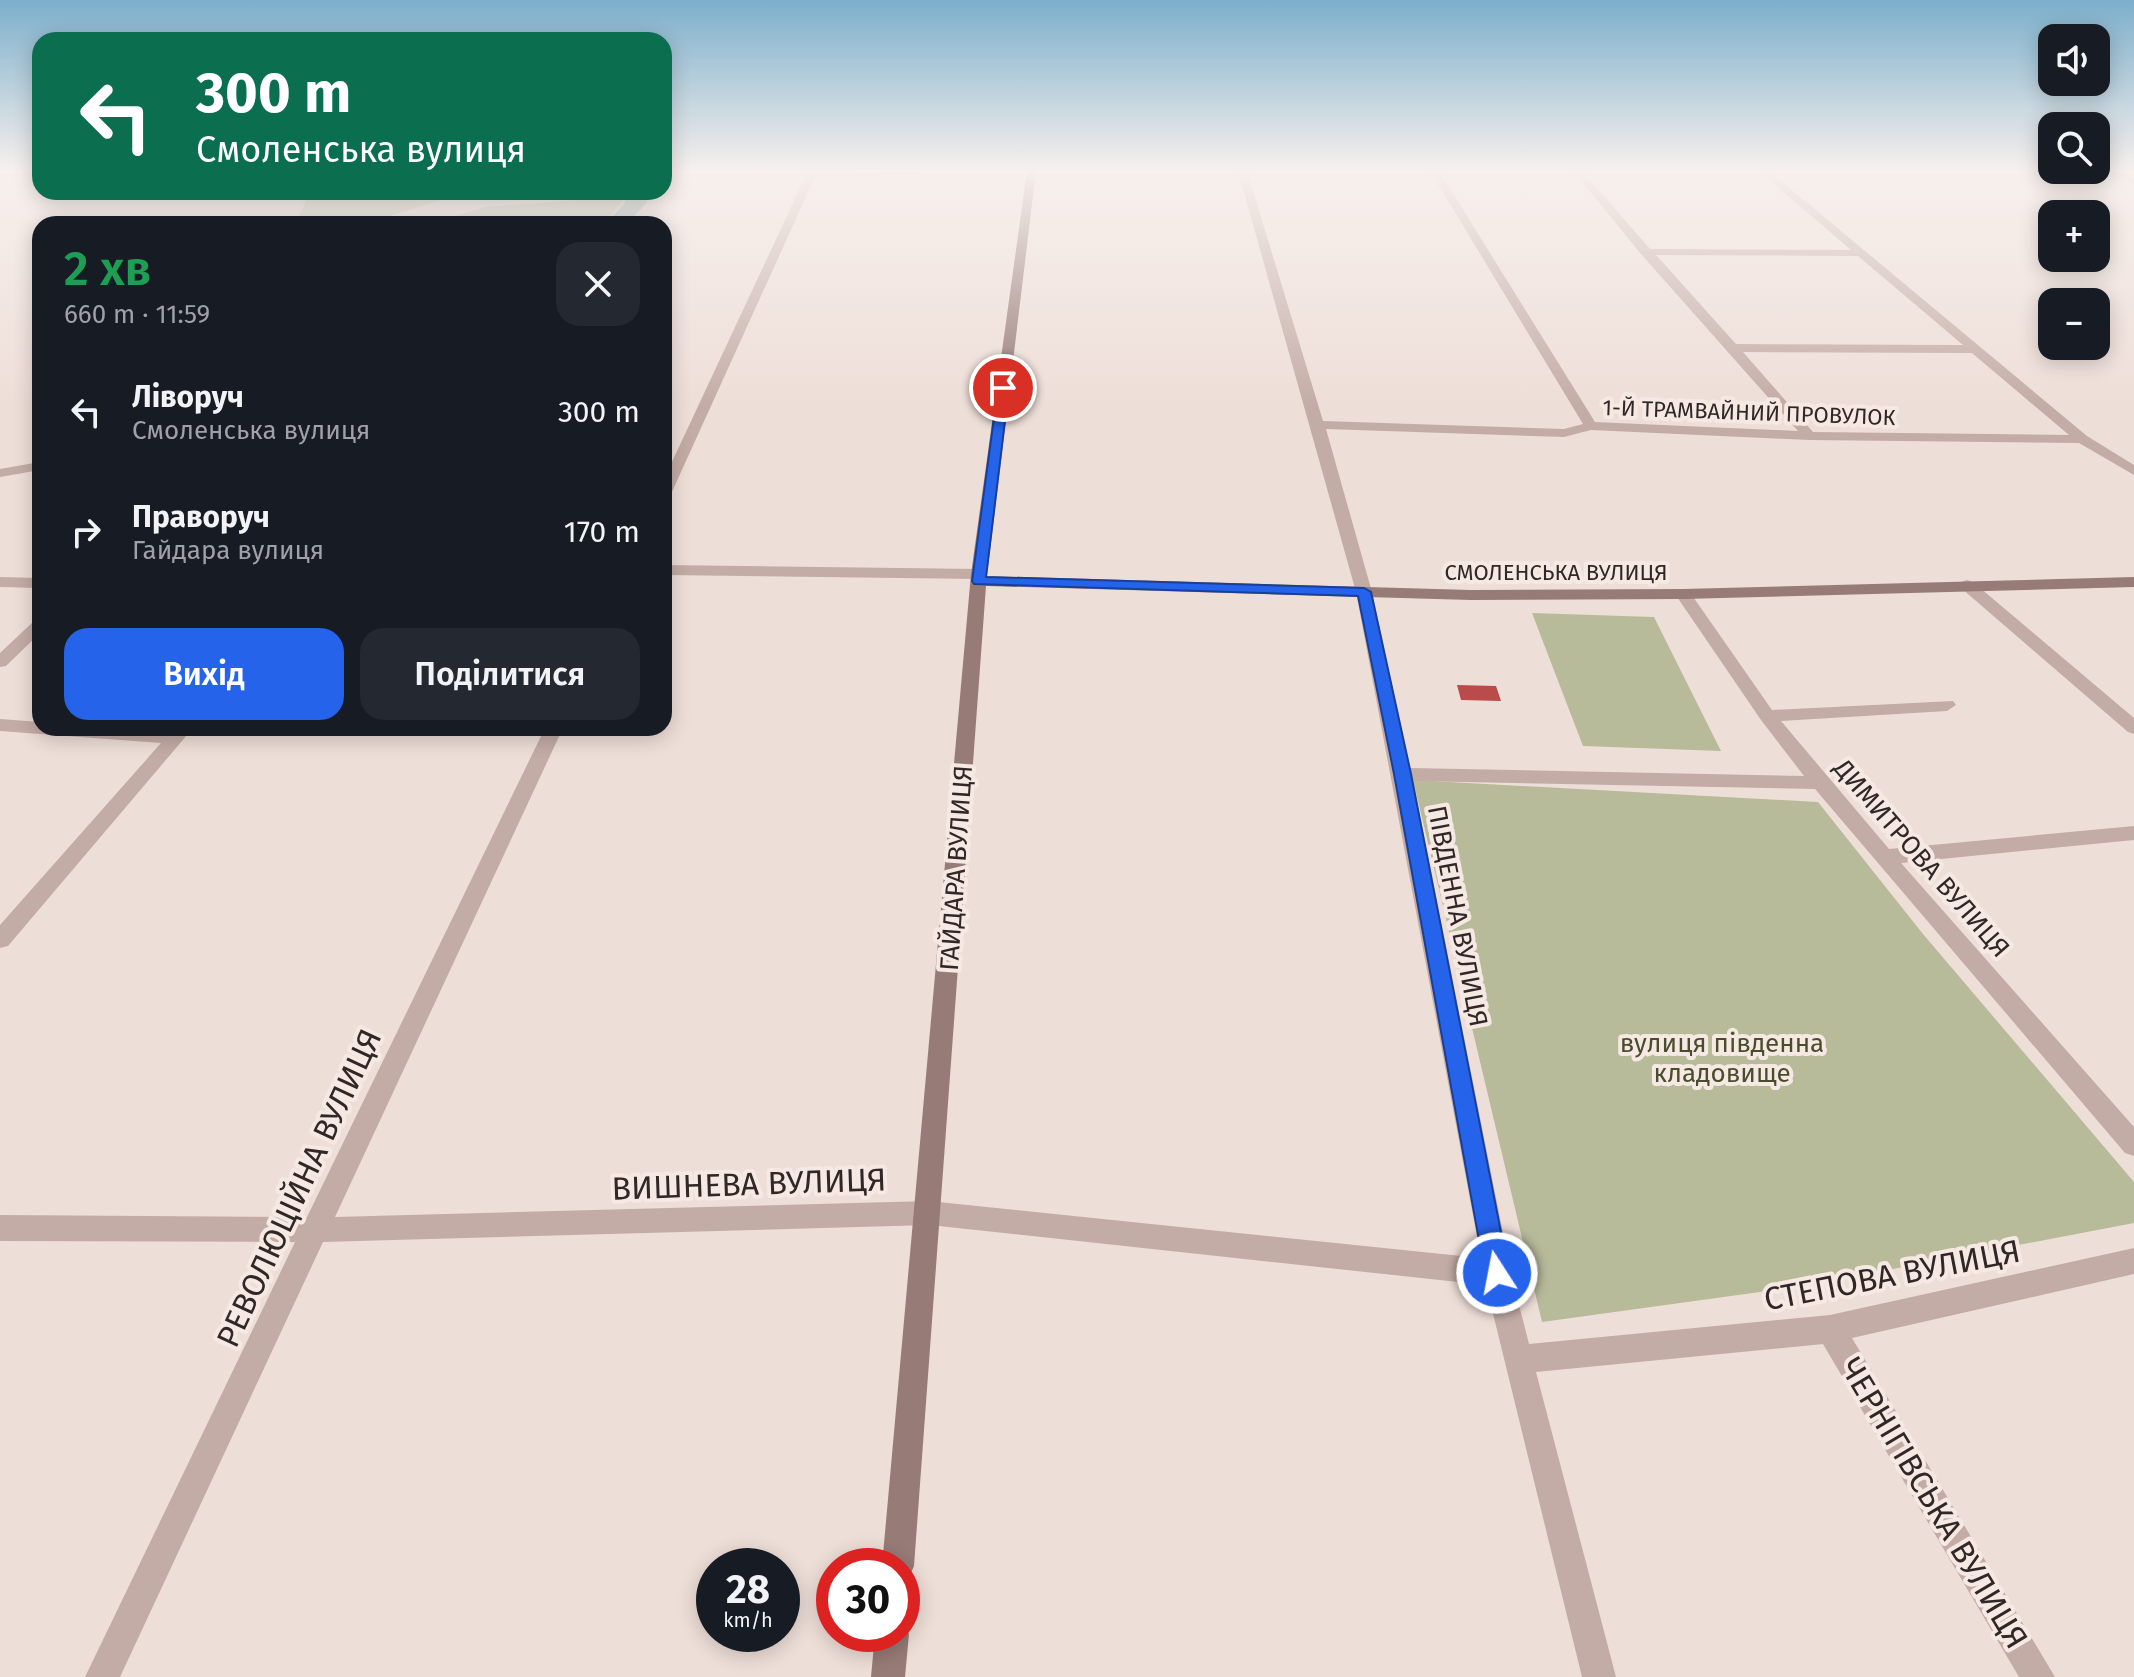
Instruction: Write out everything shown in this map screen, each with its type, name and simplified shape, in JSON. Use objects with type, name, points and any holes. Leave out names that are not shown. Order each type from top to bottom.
[{"type":"street","points":[[672,477],[777,249]]},
{"type":"street","name":"ГАЙДАРА ВУЛИЦЯ","points":[[900,1548],[979,577],[1022,249]]},
{"type":"street","name":"ПІВДЕННА ВУЛИЦЯ","points":[[1265,249],[1364,592],[1402,774],[1497,1273],[1599,1677]]},
{"type":"street","points":[[1482,249],[1591,426]]},
{"type":"street","points":[[1643,249],[1735,348],[1809,436]]},
{"type":"street","points":[[1857,249],[2082,439],[2134,471]]},
{"type":"street","points":[[1645,252],[1861,253]]},
{"type":"street","points":[[1735,348],[1975,349]]},
{"type":"street","name":"1-Й ТРАМВАЙНИЙ ПРОВУЛОК","points":[[1318,425],[1564,433],[1591,426],[1809,436],[2082,439]]},
{"type":"street","points":[[0,473],[32,467]]},
{"type":"street","points":[[672,570],[979,577]]},
{"type":"street","name":"СМОЛЕНСЬКА ВУЛИЦЯ","points":[[979,577],[1471,595],[1683,594],[2134,582]]},
{"type":"street","points":[[0,582],[32,583]]},
{"type":"street","points":[[1967,585],[2134,728]]},
{"type":"street","name":"ДИМИТРОВА ВУЛИЦЯ","points":[[1683,594],[1767,716],[1820,783],[1881,857],[2134,1145]]},
{"type":"street","points":[[0,662],[32,632]]},
{"type":"street","points":[[1767,716],[1947,705]]},
{"type":"street","points":[[0,725],[32,727]]},
{"type":"street","points":[[0,940],[177,736]]},
{"type":"street","name":"РЕВОЛЮЦІЙНА ВУЛИЦЯ","points":[[102,1677],[550,736]]},
{"type":"street","points":[[1402,774],[1820,783]]},
{"type":"street","points":[[1881,857],[2134,833]]},
{"type":"street","name":"ВИШНЕВА ВУЛИЦЯ","points":[[0,1228],[317,1230],[929,1213],[1497,1273]]},
{"type":"street","name":"СТЕПОВА ВУЛИЦЯ","points":[[1518,1359],[1830,1329],[2134,1261]]},
{"type":"street","name":"ЧЕРНІГІВСЬКА ВУЛИЦЯ","points":[[1830,1329],[2038,1677]]},
{"type":"street","points":[[888,1677],[890,1652]]},
{"type":"green space","points":[[1532,613],[1654,617],[1721,751],[1583,746]]},
{"type":"green space","name":"вулиця південна кладовище","points":[[1413,780],[1818,802],[1923,934],[2134,1182],[2134,1223],[1804,1286],[1542,1322]]},
{"type":"building","points":[[1457,685],[1496,686],[1501,701],[1461,700]]},
{"type":"route","points":[[1003,388],[979,581],[1364,592],[1402,774],[1497,1273]]}]
